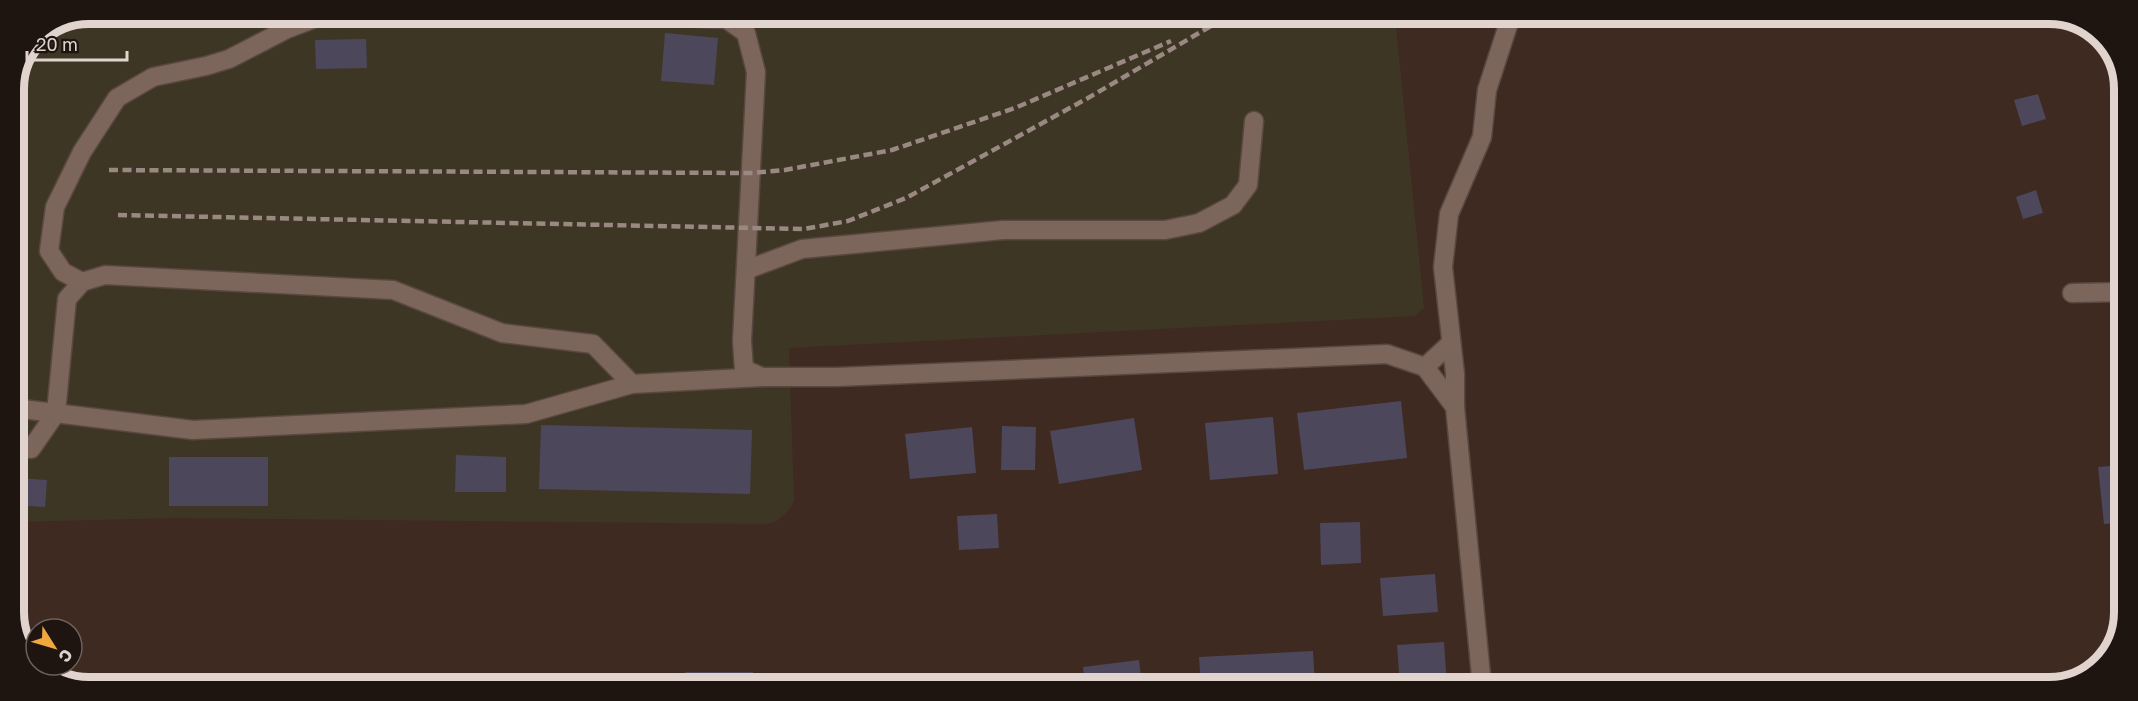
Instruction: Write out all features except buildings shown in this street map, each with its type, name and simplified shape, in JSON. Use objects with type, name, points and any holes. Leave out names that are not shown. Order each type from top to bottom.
[{"type":"street","points":[[82,282],[63,272],[49,251],[55,207],[82,152],[117,98],[153,77],[229,59],[300,24]]},
{"type":"street","points":[[733,24],[746,33],[756,72],[742,341],[744,369],[762,377]]},
{"type":"street","points":[[1481,677],[1455,407],[1455,374],[1443,267],[1449,213],[1482,137],[1487,90],[1508,24]]},
{"type":"street","points":[[746,270],[802,249],[1003,230],[1165,230],[1199,223],[1233,205],[1248,185],[1254,122]]},
{"type":"street","points":[[31,449],[56,413],[67,299],[82,282],[105,275],[393,290],[502,333],[593,344],[632,384]]},
{"type":"street","points":[[2072,292],[2114,292]]},
{"type":"street","points":[[1425,367],[1451,343]]},
{"type":"street","points":[[24,409],[193,430],[526,414],[632,384],[762,377],[1387,354],[1425,367],[1455,407]]},
{"type":"shaded area","points":[[89,24],[1396,24],[1424,308],[1415,316],[789,348],[794,500],[790,509],[777,521],[766,524],[175,518],[24,522],[24,89],[25,77],[35,53],[43,43],[64,29]]},
{"type":"railway","points":[[118,215],[804,229],[848,221],[906,198],[1088,98],[1214,24]]},
{"type":"railway","points":[[109,170],[751,173],[785,170],[892,150],[1015,108],[1171,41]]}]
